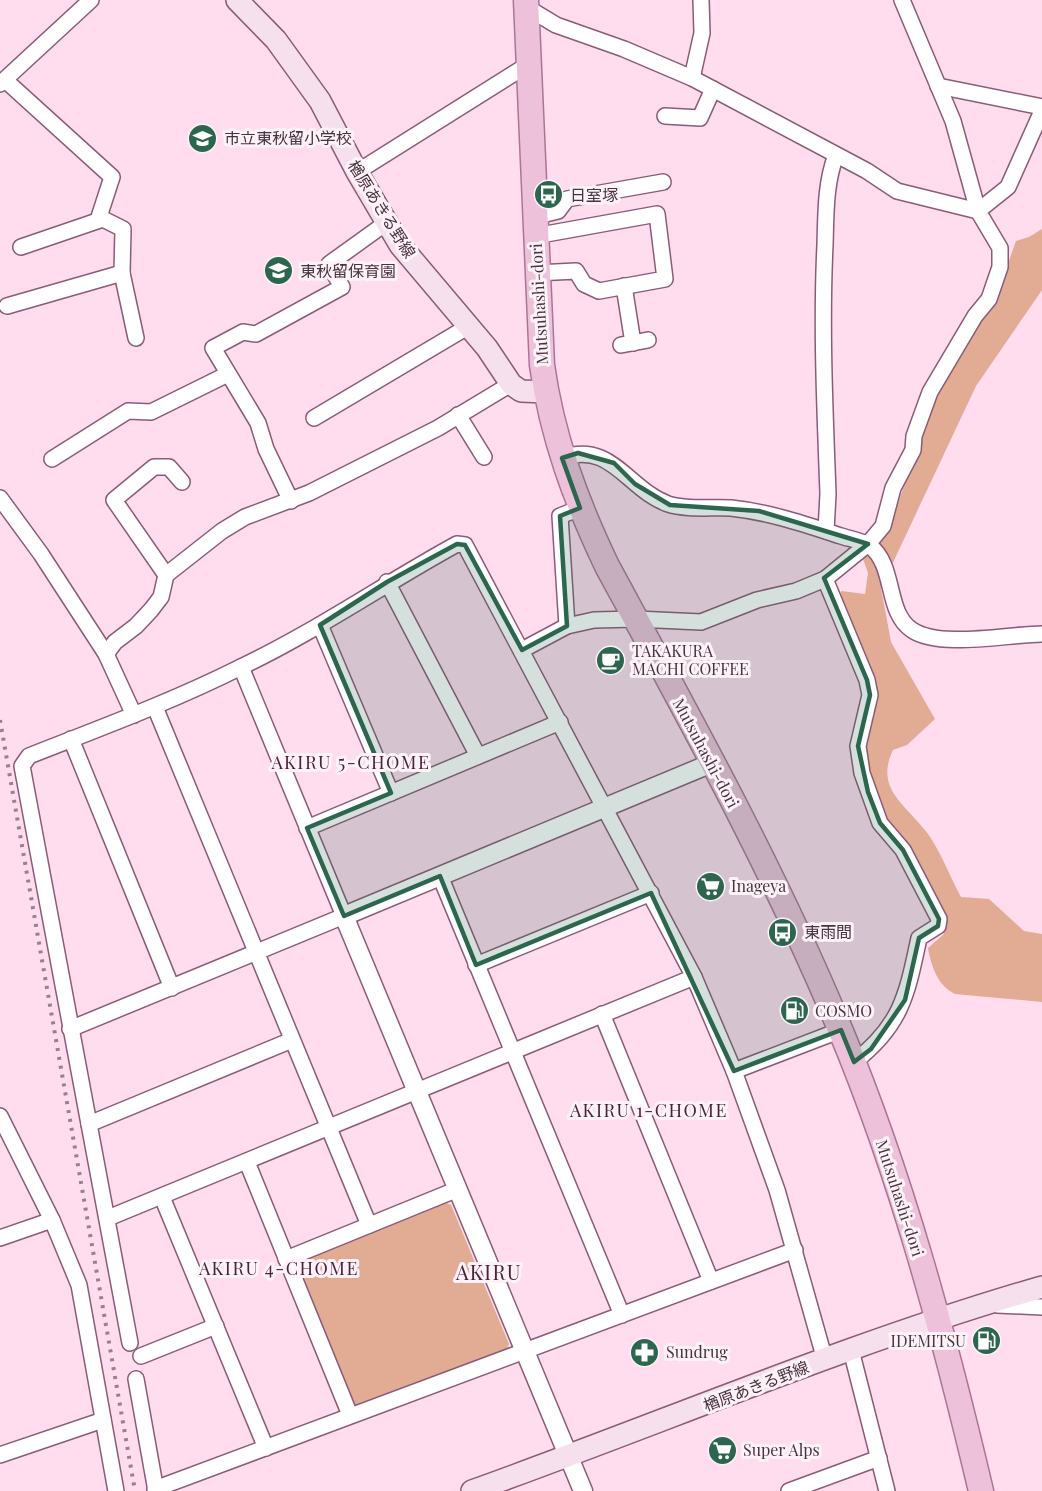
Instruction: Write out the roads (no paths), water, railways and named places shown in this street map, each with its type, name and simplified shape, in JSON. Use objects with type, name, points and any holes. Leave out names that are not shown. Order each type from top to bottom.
[{"type":"main road","name":"楢原あきる野線","points":[[237,0],[276,40],[314,93],[400,245],[469,326],[511,384]]},
{"type":"main road","name":"Mutsuhashi-dori","points":[[523,2],[529,64],[536,273],[546,392],[562,458],[580,508],[786,905],[854,1062],[897,1182],[937,1319],[981,1491]]},
{"type":"main road","points":[[511,384],[521,391],[546,392]]},
{"type":"main road","name":"楢原あきる野線","points":[[472,1491],[850,1350],[979,1305],[1042,1287]]},
{"type":"street","points":[[91,0],[3,82],[112,177],[99,217],[123,230],[122,273],[136,338]]},
{"type":"street","points":[[692,78],[702,33],[701,0]]},
{"type":"street","points":[[522,650],[567,626],[594,620],[636,618],[701,622],[757,600],[796,591],[825,579],[868,544],[883,526],[893,488],[913,450],[914,436],[930,392],[975,316],[989,299],[1000,267],[1000,248],[978,211],[958,137],[902,0]]},
{"type":"street","points":[[523,2],[556,25],[624,49],[692,78],[836,154],[897,190],[978,211]]},
{"type":"street","points":[[357,172],[529,64]]},
{"type":"street","points":[[938,86],[1042,109],[1008,187],[978,211]]},
{"type":"street","points":[[665,116],[700,118],[713,89]]},
{"type":"street","points":[[826,531],[828,494],[824,268],[828,182],[836,154]]},
{"type":"street","points":[[534,226],[558,211],[567,199],[663,182]]},
{"type":"street","points":[[534,226],[657,214],[665,279],[599,291],[584,284],[576,271],[536,273]]},
{"type":"street","points":[[21,247],[103,219]]},
{"type":"street","points":[[291,501],[266,449],[258,423],[213,348],[243,332],[256,334],[342,287],[329,264],[387,223]]},
{"type":"street","points":[[7,306],[122,273]]},
{"type":"street","points":[[624,286],[634,342]]},
{"type":"street","points":[[314,418],[469,326]]},
{"type":"street","points":[[52,459],[128,411],[151,412],[228,374]]},
{"type":"street","points":[[106,654],[115,642],[136,626],[161,597],[166,575],[222,531],[244,517],[291,501],[458,415],[511,384]]},
{"type":"street","points":[[458,415],[484,457]]},
{"type":"street","points":[[562,458],[578,453],[607,459],[650,495],[670,505],[759,511],[868,544],[882,563],[900,616],[911,630],[929,637],[947,639],[1042,634]]},
{"type":"street","points":[[166,575],[114,500],[154,467],[169,467],[182,482]]},
{"type":"street","points":[[0,498],[42,554],[106,654],[134,715]]},
{"type":"street","points":[[567,626],[560,516],[580,508]]},
{"type":"street","points":[[130,1343],[22,766],[29,756],[155,707],[241,668],[320,625],[387,582],[457,544],[465,545],[651,893],[693,977],[734,1071],[795,1250],[825,1360]]},
{"type":"street","points":[[825,579],[867,680],[870,695],[858,746],[868,792],[880,823],[903,850],[939,919],[938,926],[919,938],[906,1000],[871,1049],[854,1062]]},
{"type":"street","points":[[387,582],[478,756]]},
{"type":"street","points":[[320,625],[391,793]]},
{"type":"street","points":[[241,668],[583,1491]]},
{"type":"street","points":[[155,707],[369,1225]]},
{"type":"street","points":[[307,828],[560,722]]},
{"type":"street","points":[[71,740],[172,988]]},
{"type":"street","points":[[70,1029],[712,763]]},
{"type":"street","points":[[440,876],[622,1316]]},
{"type":"street","points":[[476,965],[651,893]]},
{"type":"street","points":[[108,1218],[693,977]]},
{"type":"street","points":[[602,1014],[711,1281]]},
{"type":"street","points":[[734,1071],[841,1030]]},
{"type":"street","points":[[89,1124],[292,1040]]},
{"type":"street","points":[[0,1116],[52,1220],[79,1285],[116,1491]]},
{"type":"street","points":[[247,1162],[350,1415]]},
{"type":"street","points":[[286,1259],[458,1189]]},
{"type":"street","points":[[162,1197],[266,1448]]},
{"type":"street","points":[[0,1238],[52,1220]]},
{"type":"street","points":[[136,1378],[156,1490],[350,1415],[795,1250]]},
{"type":"street","points":[[979,1305],[1042,1307]]},
{"type":"street","points":[[141,1356],[216,1326]]},
{"type":"street","points":[[850,1350],[887,1491]]},
{"type":"street","points":[[0,1455],[103,1420]]},
{"type":"street","points":[[789,1491],[879,1458]]},
{"type":"railway","points":[[0,720],[135,1491]]},
{"type":"place","name":"市立東秋留小学校","points":[[203,138]]},
{"type":"place","name":"日室塚","points":[[549,195]]},
{"type":"place","name":"東秋留保育園","points":[[279,271]]},
{"type":"place","name":"TAKAKURA MACHI COFFEE","points":[[611,660]]},
{"type":"place","name":"Inageya","points":[[710,886]]},
{"type":"place","name":"東雨間","points":[[783,932]]},
{"type":"place","name":"COSMO","points":[[794,1011]]},
{"type":"place","name":"IDEMITSU","points":[[987,1341]]},
{"type":"place","name":"Sundrug","points":[[645,1352]]},
{"type":"place","name":"Super Alps","points":[[722,1450]]},
{"type":"district","name":"AKIRU 5-CHOME","points":[[351,763]]},
{"type":"district","name":"AKIRU 1-CHOME","points":[[649,1111]]},
{"type":"district","name":"AKIRU 4-CHOME","points":[[279,1269]]},
{"type":"district","name":"AKIRU","points":[[489,1273]]}]
